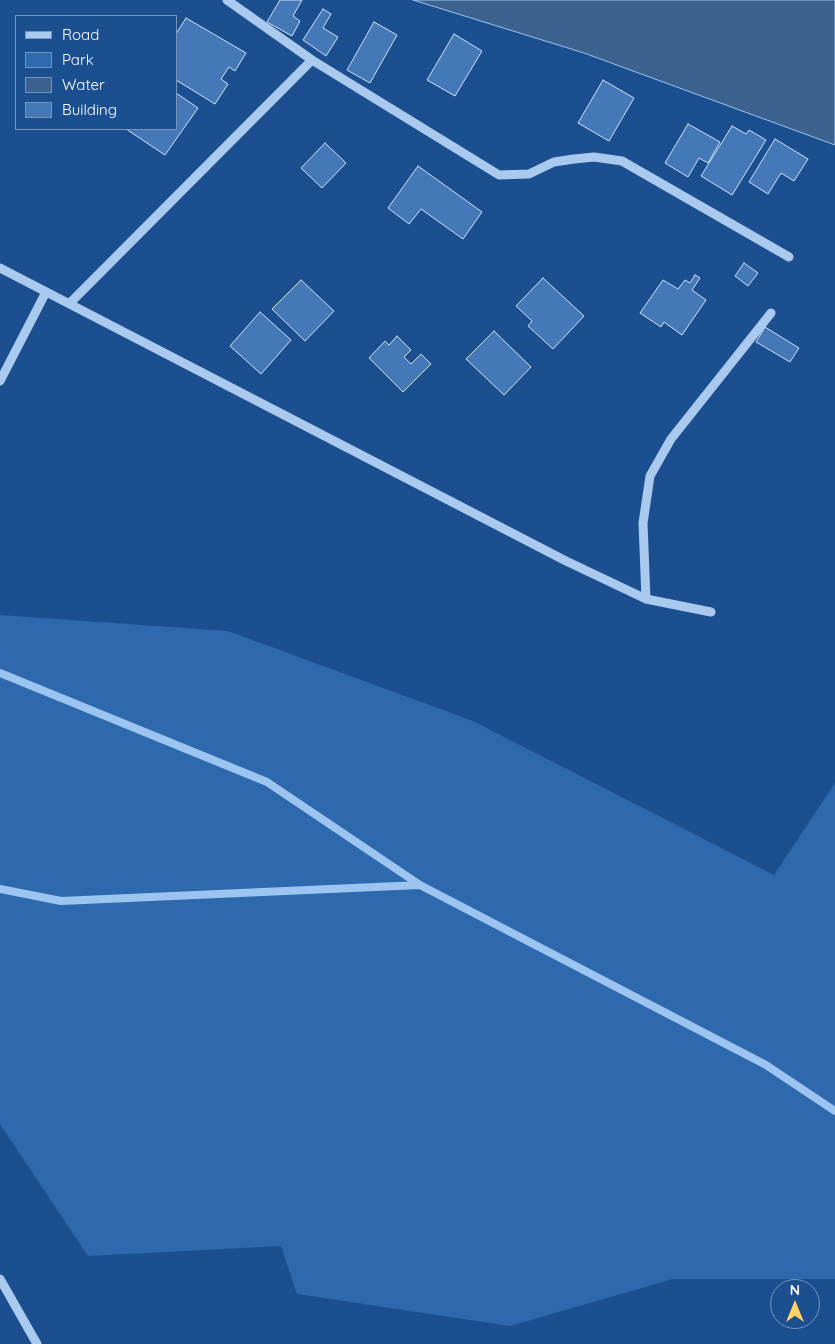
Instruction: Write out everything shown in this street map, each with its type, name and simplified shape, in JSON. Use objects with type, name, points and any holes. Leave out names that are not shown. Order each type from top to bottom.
[{"type":"street","points":[[226,0],[312,60],[498,175],[530,174],[554,162],[574,158],[594,157],[622,161],[790,256]]},
{"type":"street","points":[[70,304],[312,60]]},
{"type":"street","points":[[0,268],[566,561],[646,599],[711,612]]},
{"type":"street","points":[[0,381],[46,292]]},
{"type":"street","points":[[646,599],[642,524],[650,476],[671,439],[771,313]]},
{"type":"street","points":[[0,1279],[38,1344]]},
{"type":"green space","points":[[0,615],[228,631],[473,721],[774,875],[835,783],[835,1279],[673,1279],[510,1326],[297,1294],[281,1246],[88,1256],[0,1124]]},
{"type":"water","points":[[413,0],[835,0],[835,145],[584,53]]},
{"type":"building","points":[[280,0],[302,0],[293,16],[300,21],[292,36],[267,22]]},
{"type":"building","points":[[323,9],[331,14],[323,28],[338,37],[326,56],[303,40]]},
{"type":"building","points":[[186,18],[246,53],[235,71],[229,67],[221,79],[228,84],[215,104],[178,81],[178,31]]},
{"type":"building","points":[[374,22],[397,35],[370,83],[347,70]]},
{"type":"building","points":[[454,34],[482,51],[455,96],[427,80]]},
{"type":"building","points":[[603,80],[634,98],[609,141],[578,123]]},
{"type":"building","points":[[178,94],[198,108],[165,155],[128,130],[178,130]]},
{"type":"building","points":[[688,124],[720,142],[708,163],[699,158],[688,177],[665,163]]},
{"type":"building","points":[[732,126],[746,134],[749,130],[766,140],[732,195],[701,176]]},
{"type":"building","points":[[775,139],[808,159],[794,181],[781,173],[768,194],[749,182]]},
{"type":"building","points":[[325,143],[346,163],[322,188],[301,168]]},
{"type":"building","points":[[418,166],[482,212],[463,239],[421,209],[409,224],[388,208]]},
{"type":"building","points":[[744,263],[758,273],[748,286],[735,276]]},
{"type":"building","points":[[695,275],[700,278],[692,290],[706,300],[682,335],[664,322],[661,327],[640,313],[663,280],[678,289],[685,280],[690,283]]},
{"type":"building","points":[[543,278],[584,316],[553,349],[528,326],[532,321],[516,306]]},
{"type":"building","points":[[301,280],[334,311],[305,341],[272,309]]},
{"type":"building","points":[[260,312],[291,340],[261,374],[230,346]]},
{"type":"building","points":[[765,327],[799,348],[790,362],[756,342]]},
{"type":"building","points":[[494,331],[531,367],[504,395],[466,359]]},
{"type":"building","points":[[397,336],[411,350],[404,357],[411,364],[421,354],[431,364],[403,392],[369,358],[385,341],[389,345]]},
{"type":"waterway","points":[[0,673],[267,782],[420,885]]},
{"type":"waterway","points":[[0,889],[61,901],[420,885],[766,1065],[835,1111]]}]
